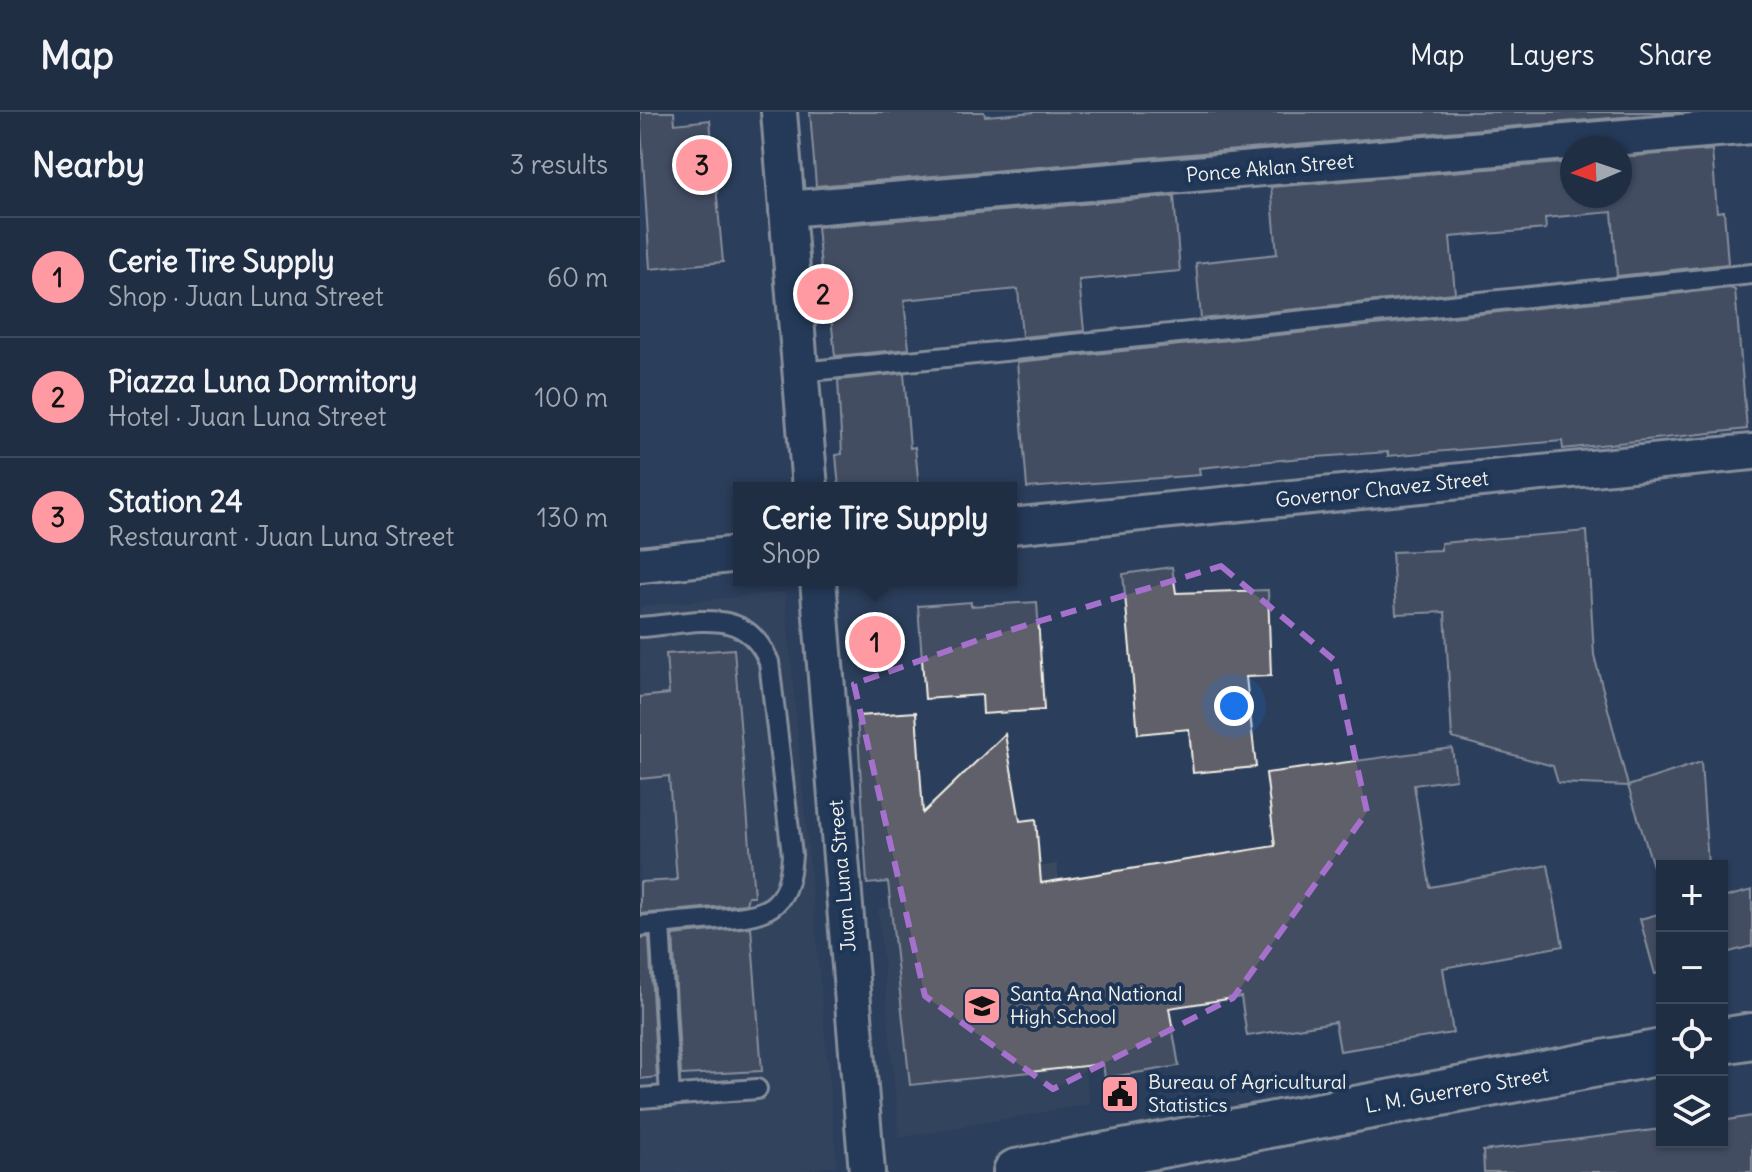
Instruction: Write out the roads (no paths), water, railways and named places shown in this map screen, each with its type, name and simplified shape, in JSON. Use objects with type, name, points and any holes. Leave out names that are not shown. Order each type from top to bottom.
[{"type":"street","points":[[779,112],[810,482]]},
{"type":"street","name":"Ponce Aklan Street","points":[[787,209],[1752,126]]},
{"type":"street","name":"Governor Chavez Street","points":[[1017,525],[1752,452]]},
{"type":"street","points":[[640,565],[733,555]]},
{"type":"street","name":"Juan Luna Street","points":[[818,586],[867,1172]]},
{"type":"street","points":[[1728,1040],[1752,1036]]},
{"type":"street","name":"L. M. Guerrero Street","points":[[1016,1172],[1656,1053]]},
{"type":"lane","points":[[801,372],[1752,274]]},
{"type":"lane","points":[[640,627],[728,622],[745,627],[760,641],[769,662],[792,855],[790,880],[782,896],[759,915],[640,926]]},
{"type":"lane","points":[[660,924],[670,1096]]},
{"type":"lane","points":[[640,1098],[757,1089]]},
{"type":"place","name":"Station 24","points":[[702,165]]},
{"type":"place","name":"Piazza Luna Dormitory","points":[[823,294]]},
{"type":"place","name":"Cerie Tire Supply","points":[[875,642]]},
{"type":"place","name":"Santa Ana National High School","points":[[982,1006]]},
{"type":"place","name":"Bureau of Agricultural Statistics","points":[[1120,1094]]}]
